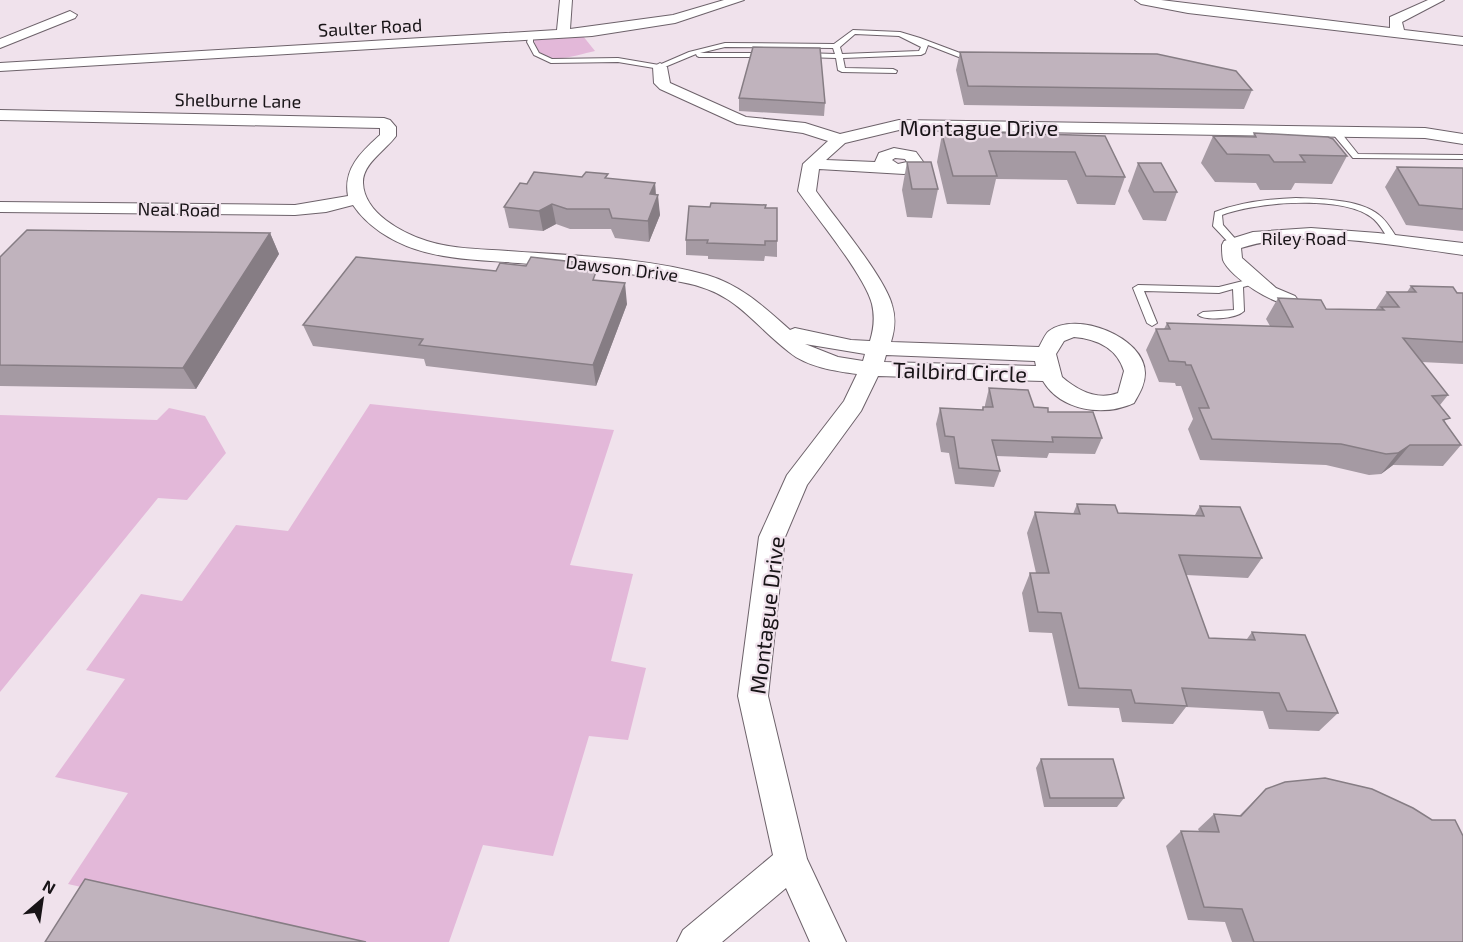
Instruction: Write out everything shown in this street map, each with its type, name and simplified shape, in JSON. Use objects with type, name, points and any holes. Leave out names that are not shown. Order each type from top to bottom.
[{"type":"street","points":[[563,33],[566,0]]},
{"type":"street","name":"Saulter Road","points":[[0,67],[531,37],[631,27],[675,19],[738,0]]},
{"type":"street","points":[[1141,0],[1199,10],[1463,41]]},
{"type":"street","points":[[1398,32],[1395,20],[1438,0]]},
{"type":"street","points":[[0,44],[70,15]]},
{"type":"street","points":[[660,67],[661,83],[665,86],[743,121],[812,130],[839,139]]},
{"type":"street","name":"Shelburne Lane","points":[[0,115],[384,123],[388,127],[388,136],[373,150],[357,171],[354,182],[357,199]]},
{"type":"street","name":"Montague Drive","points":[[828,942],[792,862],[753,696],[772,537],[796,481],[853,405],[874,359],[885,327],[882,304],[874,286],[807,191],[811,164],[839,139],[899,125],[1425,133],[1463,138]]},
{"type":"street","points":[[811,164],[890,162]]},
{"type":"street","name":"Neal Road","points":[[0,207],[295,210],[326,207],[357,199]]},
{"type":"street","name":"Dawson Drive","points":[[357,199],[367,213],[383,226],[420,245],[454,252],[624,266],[702,280],[744,299],[781,330],[798,349],[813,356],[834,364],[874,359]]},
{"type":"street","name":"Riley Road","points":[[1288,300],[1246,283],[1233,260],[1231,245],[1247,238],[1306,234],[1463,249]]},
{"type":"street","name":"Tailbird Circle","points":[[874,359],[1047,364]]},
{"type":"street","points":[[695,942],[792,862]]},
{"type":"lane","points":[[531,37],[530,42],[536,54],[550,61],[618,60],[660,67],[686,55],[725,45],[836,46],[853,32],[880,32],[917,39],[978,60]]},
{"type":"lane","points":[[792,55],[921,53],[925,46],[917,39]]},
{"type":"lane","points":[[836,46],[842,70],[893,70]]},
{"type":"lane","points":[[686,55],[780,55]]},
{"type":"lane","points":[[1335,131],[1356,156],[1463,157]]},
{"type":"lane","points":[[1234,243],[1218,226],[1218,214],[1231,206],[1280,201],[1328,202],[1373,214],[1394,241]]},
{"type":"lane","points":[[1152,323],[1137,288],[1219,290],[1246,283],[1239,311],[1234,314],[1203,315]]},
{"type":"shaded area","points":[[583,36],[595,51],[559,58],[543,55],[534,40]]},
{"type":"shaded area","points":[[370,404],[614,430],[570,565],[633,574],[611,661],[646,668],[628,740],[589,736],[553,856],[483,845],[449,942],[323,942],[68,884],[128,793],[55,777],[125,679],[86,670],[141,594],[182,601],[236,525],[288,531]]},
{"type":"shaded area","points":[[169,408],[205,416],[226,453],[187,500],[158,498],[0,692],[0,415],[157,420]]},
{"type":"building","points":[[753,47],[820,48],[825,103],[739,98]]},
{"type":"building","points":[[960,52],[1157,54],[1236,71],[1252,90],[968,86]]},
{"type":"building","points":[[981,132],[1105,136],[1125,177],[1086,176],[1075,152],[989,151],[997,176],[953,176],[942,134],[982,135]]},
{"type":"building","points":[[1254,133],[1328,137],[1333,139],[1347,156],[1300,155],[1305,162],[1274,162],[1269,155],[1227,154],[1213,136],[1256,137]]},
{"type":"building","points":[[907,162],[931,162],[938,189],[912,189]]},
{"type":"building","points":[[1138,163],[1161,163],[1177,192],[1154,192]]},
{"type":"building","points":[[1397,167],[1463,168],[1463,209],[1419,205]]},
{"type":"building","points":[[534,172],[582,177],[586,172],[608,174],[605,178],[655,183],[650,194],[658,195],[648,221],[612,218],[609,209],[567,209],[552,204],[539,211],[504,207],[520,183],[527,184]]},
{"type":"building","points":[[711,203],[766,205],[765,208],[777,208],[777,241],[765,241],[765,245],[686,240],[689,206],[710,207]]},
{"type":"building","points":[[27,230],[270,233],[183,368],[0,365],[0,257]]},
{"type":"building","points":[[356,257],[496,271],[500,263],[526,266],[531,257],[574,262],[571,269],[596,272],[593,280],[625,283],[593,365],[419,345],[423,339],[303,325]]},
{"type":"building","points":[[1411,286],[1453,287],[1457,293],[1463,293],[1463,342],[1403,338],[1448,395],[1432,396],[1450,418],[1443,420],[1461,445],[1410,445],[1398,453],[1386,454],[1341,444],[1212,439],[1199,408],[1209,408],[1191,365],[1186,365],[1185,362],[1169,361],[1156,329],[1170,329],[1167,323],[1293,327],[1278,298],[1321,300],[1326,309],[1384,310],[1381,307],[1399,307],[1387,292],[1416,292]]},
{"type":"building","points":[[989,388],[1028,390],[1034,407],[1048,408],[1048,412],[1093,412],[1102,438],[1052,437],[1053,442],[992,440],[1000,471],[959,468],[954,437],[945,436],[940,408],[983,410],[983,407],[993,407]]},
{"type":"building","points":[[1077,504],[1115,505],[1118,513],[1204,516],[1200,506],[1240,507],[1262,558],[1179,555],[1209,638],[1255,640],[1252,632],[1305,635],[1338,713],[1287,711],[1279,693],[1182,688],[1187,706],[1135,703],[1131,690],[1079,688],[1061,613],[1038,612],[1030,573],[1049,573],[1035,512],[1080,514]]},
{"type":"building","points":[[1041,759],[1113,759],[1124,798],[1050,798]]},
{"type":"building","points":[[1325,778],[1372,789],[1413,808],[1432,820],[1455,820],[1463,836],[1463,942],[1254,942],[1242,909],[1204,907],[1181,831],[1219,832],[1214,814],[1241,816],[1266,789],[1285,782]]},
{"type":"building","points":[[85,879],[366,942],[45,942]]}]
